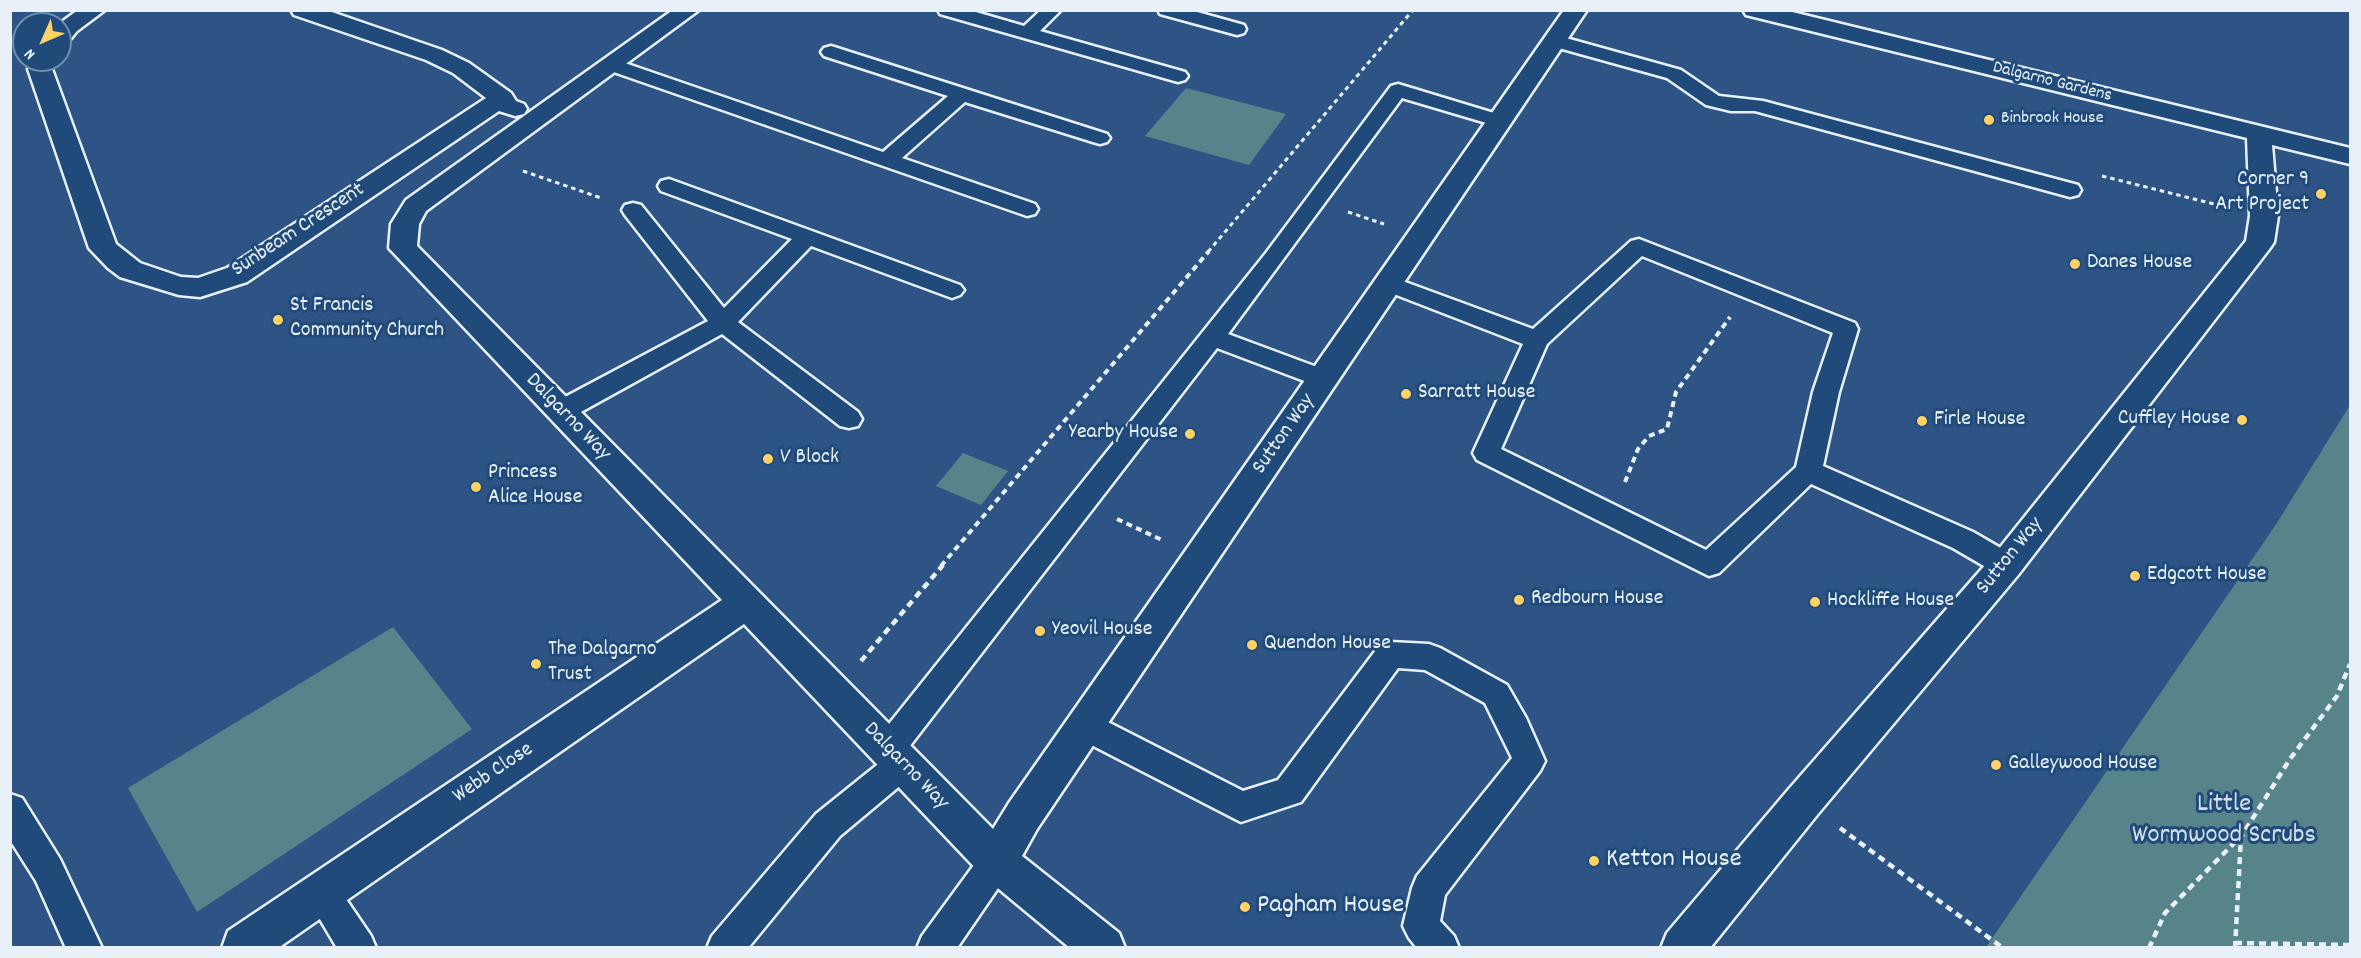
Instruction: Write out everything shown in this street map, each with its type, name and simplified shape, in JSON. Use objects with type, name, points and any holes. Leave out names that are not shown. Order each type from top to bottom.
[{"type":"street","points":[[72,24],[94,10]]},
{"type":"street","points":[[302,10],[434,55],[461,68],[502,98],[507,106],[540,118]]},
{"type":"street","name":"Dalgarno Way","points":[[688,10],[416,206],[405,224],[403,248],[996,861]]},
{"type":"street","name":"Sutton Way","points":[[996,861],[1023,816],[1576,10]]},
{"type":"street","name":"Dalgarno Gardens","points":[[1754,10],[1862,27],[2259,134],[2350,156]]},
{"type":"street","name":"Sunbeam Crescent","points":[[41,72],[103,248],[130,270],[179,286],[200,288],[237,275],[502,98]]},
{"type":"street","name":"Sutton Way","points":[[1682,948],[1803,802],[2006,565],[2260,242],[2264,216],[2259,134]]},
{"type":"street","name":"Webb Close","points":[[243,945],[746,603]]},
{"type":"street","points":[[996,861],[1104,948]]},
{"type":"lane","points":[[947,10],[1178,76]]},
{"type":"lane","points":[[1027,33],[1052,10]]},
{"type":"lane","points":[[1167,10],[1237,29]]},
{"type":"lane","points":[[1555,40],[1674,74],[1693,84],[1700,94],[1713,101],[1731,105],[1756,105],[2070,190]]},
{"type":"lane","points":[[831,52],[1100,138]]},
{"type":"lane","points":[[612,65],[1027,209]]},
{"type":"lane","points":[[725,948],[828,825],[896,757],[1082,503],[1316,202],[1398,90],[1500,121]]},
{"type":"lane","points":[[887,160],[962,94]]},
{"type":"lane","points":[[669,186],[952,290]]},
{"type":"lane","points":[[633,210],[723,323],[849,419]]},
{"type":"lane","points":[[561,411],[723,323],[808,236]]},
{"type":"lane","points":[[1639,246],[1750,291],[1846,329],[1826,392],[1808,471],[1709,565],[1486,453],[1537,340],[1639,246]]},
{"type":"lane","points":[[1389,284],[1537,340]]},
{"type":"lane","points":[[1212,337],[1324,379]]},
{"type":"lane","points":[[1808,471],[1963,540],[2006,565]]},
{"type":"lane","points":[[1085,726],[1241,807],[1289,791],[1390,655],[1429,657],[1496,694],[1515,728],[1529,761],[1430,888],[1421,926],[1441,948]]},
{"type":"lane","points":[[10,810],[48,870],[84,948]]},
{"type":"lane","name":"Sutton Way","points":[[935,948],[996,861]]},
{"type":"lane","points":[[321,892],[357,948]]},
{"type":"path","points":[[834,693],[1413,10]]},
{"type":"path","points":[[485,158],[633,210]]},
{"type":"path","points":[[2070,190],[2085,172],[2264,216]]},
{"type":"path","points":[[1316,202],[1422,236]]},
{"type":"path","points":[[1603,512],[1626,481],[1638,449],[1649,436],[1667,429],[1676,392],[1750,291]]},
{"type":"path","points":[[1082,503],[1201,557]]},
{"type":"path","points":[[2149,948],[2165,913],[2241,837],[2290,759],[2337,696],[2350,664]]},
{"type":"path","points":[[1803,802],[2003,948]]},
{"type":"path","points":[[2241,837],[2235,945],[2350,945]]},
{"type":"green space","points":[[1186,88],[1286,114],[1249,165],[1145,136]]},
{"type":"green space","name":"Little Wormwood Scrubs","points":[[2350,405],[2350,947],[1986,947],[2275,526]]},
{"type":"green space","points":[[963,453],[1008,471],[981,505],[936,486]]},
{"type":"green space","points":[[393,627],[472,729],[197,912],[128,788]]},
{"type":"place","name":"Binbrook House","points":[[1989,120]]},
{"type":"place","name":"Corner 9 Art Project","points":[[2321,194]]},
{"type":"place","name":"Danes House","points":[[2075,264]]},
{"type":"place","name":"St Francis Community Church","points":[[278,320]]},
{"type":"place","name":"Sarratt House","points":[[1406,394]]},
{"type":"place","name":"Cuffley House","points":[[2242,420]]},
{"type":"place","name":"Firle House","points":[[1922,421]]},
{"type":"place","name":"Yearby House","points":[[1190,434]]},
{"type":"place","name":"V Block","points":[[768,459]]},
{"type":"place","name":"Princess Alice House","points":[[476,487]]},
{"type":"place","name":"Edgcott House","points":[[2135,576]]},
{"type":"place","name":"Redbourn House","points":[[1519,600]]},
{"type":"place","name":"Hockliffe House","points":[[1815,602]]},
{"type":"place","name":"Yeovil House","points":[[1040,631]]},
{"type":"place","name":"Quendon House","points":[[1252,645]]},
{"type":"place","name":"The Dalgarno Trust","points":[[536,664]]},
{"type":"place","name":"Galleywood House","points":[[1996,765]]},
{"type":"place","name":"Ketton House","points":[[1594,861]]},
{"type":"place","name":"Pagham House","points":[[1245,907]]}]
